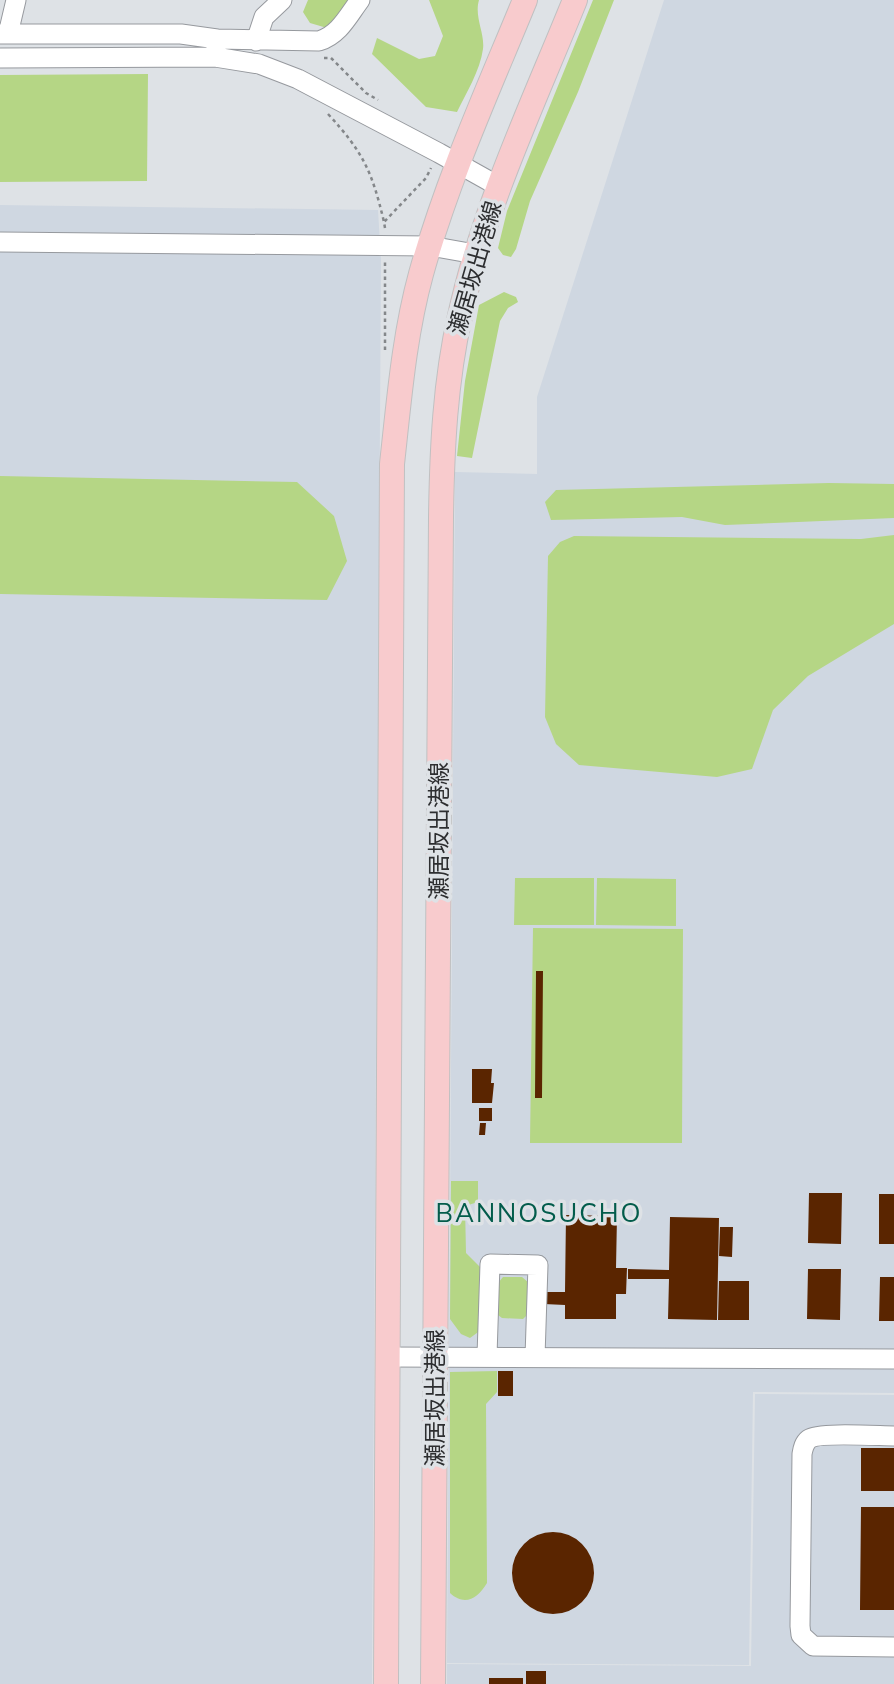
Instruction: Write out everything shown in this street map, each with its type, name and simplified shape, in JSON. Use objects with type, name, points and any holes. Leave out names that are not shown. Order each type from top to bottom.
[{"type":"main road","name":"瀬居坂出港線","points":[[386,1684],[393,464],[408,338],[430,246],[458,163],[525,0]]},
{"type":"main road","name":"瀬居坂出港線","points":[[433,1684],[442,456],[450,369],[459,317],[475,254],[498,186],[575,0]]},
{"type":"street","points":[[16,0],[4,34],[181,34],[298,79],[498,186]]},
{"type":"street","points":[[256,41],[264,18],[282,0]]},
{"type":"street","points":[[0,58],[216,48],[256,41],[318,41],[330,38],[338,31],[360,0]]},
{"type":"street","points":[[0,242],[430,246],[475,254]]},
{"type":"street","points":[[487,1356],[490,1264],[538,1265],[535,1357]]},
{"type":"street","points":[[387,1357],[894,1359]]},
{"type":"street","points":[[894,1436],[822,1435],[809,1439],[804,1445],[800,1626],[801,1635],[813,1646],[894,1647]]},
{"type":"path","points":[[317,57],[331,58],[366,93],[384,104]]},
{"type":"path","points":[[327,112],[359,152],[371,172],[384,222],[384,356]]},
{"type":"path","points":[[384,222],[426,178],[432,166]]},
{"type":"shaded area","points":[[664,0],[894,0],[894,1393],[753,1392],[749,1665],[447,1663],[455,472],[537,474],[537,397]]},
{"type":"shaded area","points":[[0,205],[378,210],[381,261],[372,1684],[0,1684]]},
{"type":"shaded area","points":[[755,1394],[894,1395],[894,1684],[447,1684],[447,1664],[751,1666]]},
{"type":"green space","points":[[308,0],[352,0],[327,28],[310,23],[303,12]]},
{"type":"green space","points":[[429,0],[479,0],[483,49],[472,82],[457,112],[426,107],[372,54],[377,38],[419,59],[435,56],[443,36]]},
{"type":"green space","points":[[593,0],[614,0],[578,92],[530,201],[516,249],[511,257],[503,255],[498,248],[507,211]]},
{"type":"green space","points":[[148,74],[147,181],[0,182],[0,75]]},
{"type":"green space","points":[[504,292],[516,297],[518,302],[508,308],[500,321],[472,458],[457,456],[465,381],[479,305]]},
{"type":"green space","points":[[0,476],[297,482],[334,516],[347,561],[327,600],[0,594]]},
{"type":"green space","points":[[829,483],[894,484],[894,518],[725,525],[682,517],[551,520],[545,502],[556,490]]},
{"type":"green space","points":[[894,535],[894,624],[808,676],[773,710],[752,769],[717,777],[579,765],[556,744],[545,717],[548,556],[560,542],[574,536],[861,539]]},
{"type":"green space","points":[[515,878],[594,878],[594,925],[514,925]]},
{"type":"green space","points":[[597,878],[676,879],[676,926],[596,925]]},
{"type":"green space","points":[[533,928],[683,929],[682,1143],[530,1143]]},
{"type":"green space","points":[[451,1181],[478,1181],[478,1202],[465,1206],[466,1253],[482,1269],[481,1330],[470,1338],[461,1334],[450,1319]]},
{"type":"green space","points":[[503,1277],[522,1277],[529,1283],[529,1313],[523,1319],[502,1318],[498,1315],[498,1283]]},
{"type":"green space","points":[[497,1371],[497,1392],[486,1404],[487,1583],[480,1593],[466,1600],[450,1593],[450,1372]]},
{"type":"building","points":[[536,971],[543,971],[542,1098],[535,1098]]},
{"type":"building","points":[[472,1069],[492,1069],[492,1103],[472,1103]]},
{"type":"building","points":[[479,1108],[492,1108],[492,1121],[479,1121]]},
{"type":"building","points":[[480,1123],[486,1123],[485,1135],[479,1135]]},
{"type":"building","points":[[809,1193],[842,1193],[841,1244],[808,1243]]},
{"type":"building","points":[[879,1194],[894,1194],[894,1244],[879,1244]]},
{"type":"building","points":[[566,1215],[617,1216],[616,1268],[627,1268],[626,1294],[616,1294],[616,1319],[565,1319],[565,1305],[544,1304],[546,1292],[565,1292]]},
{"type":"building","points":[[670,1217],[719,1218],[717,1320],[668,1319],[669,1279],[628,1279],[628,1269],[669,1270]]},
{"type":"building","points":[[720,1227],[733,1227],[732,1257],[719,1256]]},
{"type":"building","points":[[808,1269],[841,1269],[840,1320],[807,1319]]},
{"type":"building","points":[[880,1277],[894,1277],[894,1321],[879,1321]]},
{"type":"building","points":[[719,1281],[749,1281],[749,1320],[718,1320]]},
{"type":"building","points":[[498,1371],[513,1371],[513,1396],[498,1396]]},
{"type":"building","points":[[861,1448],[894,1448],[894,1491],[861,1491]]},
{"type":"building","points":[[861,1507],[894,1507],[894,1610],[860,1610]]},
{"type":"building","points":[[553,1532],[569,1535],[582,1544],[591,1557],[594,1573],[591,1589],[582,1602],[569,1611],[553,1614],[537,1611],[524,1602],[515,1589],[512,1573],[515,1557],[524,1544],[537,1535]]},
{"type":"building","points":[[526,1671],[546,1671],[546,1684],[526,1684]]},
{"type":"building","points":[[489,1678],[523,1678],[523,1684],[489,1684]]},
{"type":"district","name":"BANNOSUCHO","points":[[539,1213]]}]
